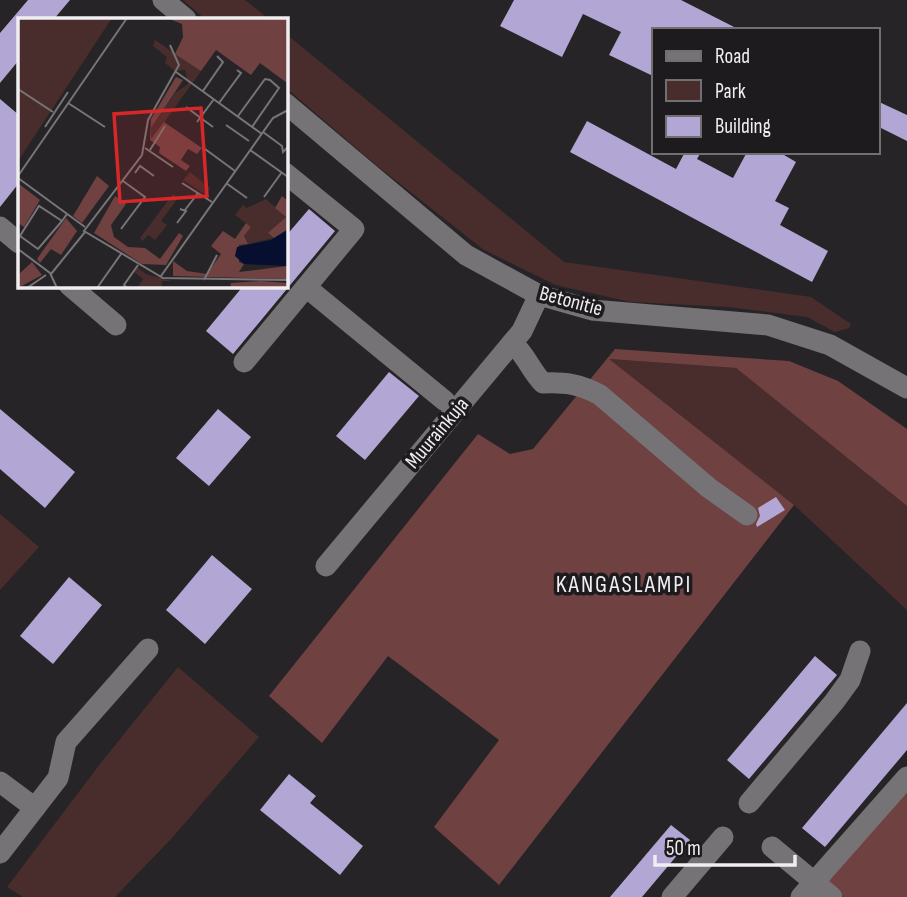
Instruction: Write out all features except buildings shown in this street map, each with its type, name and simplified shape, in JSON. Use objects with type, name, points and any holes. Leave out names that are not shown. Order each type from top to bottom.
[{"type":"street","points":[[163,0],[185,18]]},
{"type":"street","name":"Betonitie","points":[[287,105],[466,255],[539,295],[592,310],[768,325],[830,345],[907,388]]},
{"type":"street","points":[[244,362],[355,229],[287,175]]},
{"type":"street","points":[[0,227],[18,242]]},
{"type":"street","points":[[71,287],[116,325]]},
{"type":"street","points":[[306,287],[445,401]]},
{"type":"street","name":"Muurainkuja","points":[[326,566],[522,331],[539,295]]},
{"type":"street","points":[[512,343],[524,353],[533,373],[543,383],[565,382],[600,394],[709,488],[747,515]]},
{"type":"street","points":[[0,853],[58,778],[66,743],[148,649]]},
{"type":"street","points":[[749,803],[834,702],[849,680],[860,651]]},
{"type":"street","points":[[808,889],[907,777]]},
{"type":"street","points":[[0,782],[35,808]]},
{"type":"street","points":[[672,897],[723,836]]},
{"type":"street","points":[[772,847],[808,889],[832,897]]},
{"type":"green space","points":[[183,0],[245,0],[268,18],[204,18]]},
{"type":"green space","points":[[287,35],[564,262],[811,297],[851,324],[849,328],[835,332],[807,317],[728,307],[631,302],[556,285],[484,250],[375,164],[287,89]]},
{"type":"green space","points":[[608,359],[736,368],[907,506],[907,610],[794,505]]},
{"type":"green space","points":[[0,514],[39,547],[0,590]]},
{"type":"green space","points":[[178,667],[259,737],[172,838],[115,897],[23,897],[7,887],[100,764]]},
{"type":"shaded area","points":[[615,349],[789,361],[838,381],[907,429],[907,506],[736,368],[609,359],[794,505],[499,885],[434,827],[499,740],[388,656],[322,743],[269,696],[478,434],[510,454],[533,449]]},
{"type":"shaded area","points":[[907,791],[907,897],[844,897],[827,882]]},
{"type":"district","name":"KANGASLAMPI","points":[[624,584]]}]
